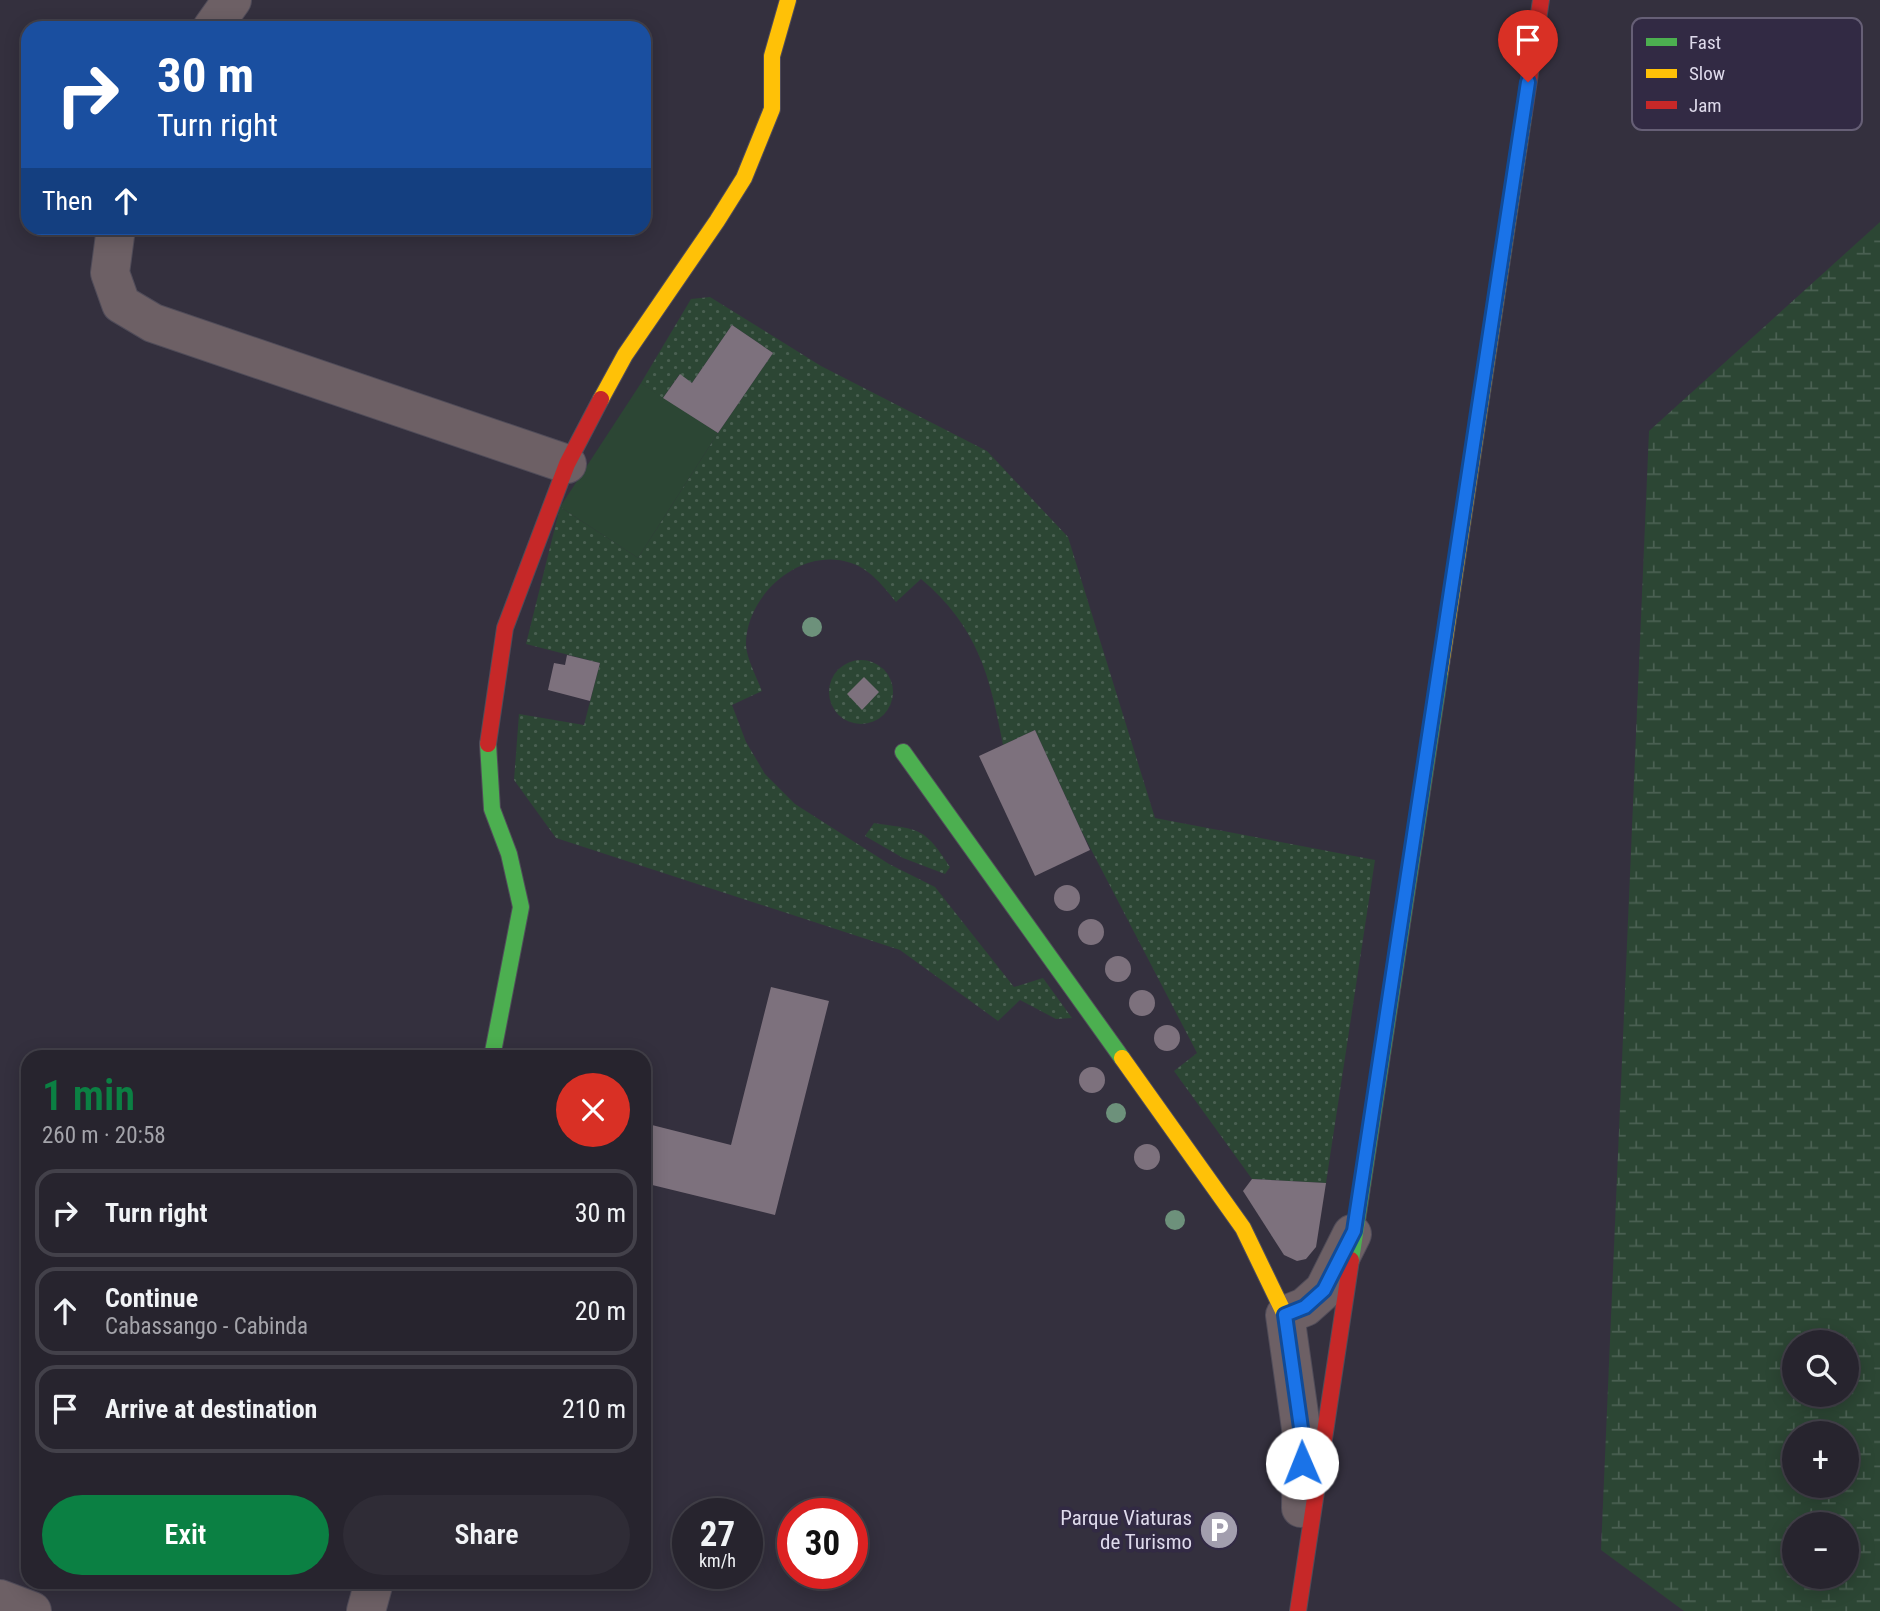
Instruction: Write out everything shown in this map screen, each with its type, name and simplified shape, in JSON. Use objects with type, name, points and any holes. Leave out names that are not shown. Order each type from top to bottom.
[{"type":"street","points":[[217,21],[232,0]]},
{"type":"street","points":[[493,1050],[522,907],[509,854],[492,810],[488,738],[505,628],[567,464],[625,355],[744,178],[772,109],[772,56],[788,0]]},
{"type":"street","points":[[1299,1606],[1541,0]]},
{"type":"street","points":[[115,235],[110,273],[121,304],[153,323],[567,464]]},
{"type":"street","points":[[903,752],[1243,1228],[1285,1315],[1302,1435],[1299,1606]]},
{"type":"street","points":[[1285,1315],[1305,1307],[1324,1290],[1354,1231]]},
{"type":"street","points":[[366,1611],[372,1589]]},
{"type":"street","points":[[0,1599],[32,1611]]},
{"type":"green space","points":[[1880,222],[1880,1611],[1684,1611],[1601,1550],[1649,431]]},
{"type":"green space","points":[[710,297],[821,366],[987,451],[1068,537],[1155,818],[1375,860],[1326,1183],[1252,1179],[1174,1071],[1197,1053],[1082,832],[1035,730],[1003,745],[993,696],[978,653],[956,615],[921,579],[896,602],[870,574],[851,563],[832,560],[796,568],[766,592],[755,608],[748,626],[746,649],[762,691],[732,705],[746,742],[765,774],[795,804],[889,864],[935,887],[1014,987],[1043,978],[1072,1018],[1056,1019],[1020,1000],[998,1021],[900,950],[556,838],[514,780],[519,714],[584,725],[600,663],[526,644],[560,507],[638,558],[773,353],[732,325],[692,383],[679,375],[663,398],[641,383],[691,299]]},
{"type":"green space","points":[[641,383],[718,433],[638,558],[560,507]]},
{"type":"green space","points":[[861,660],[879,666],[887,674],[893,692],[887,710],[879,718],[861,724],[843,718],[835,710],[829,692],[835,674],[843,666]]},
{"type":"green space","points":[[874,823],[919,832],[933,844],[950,867],[945,874],[903,858],[865,836]]},
{"type":"building","points":[[732,325],[773,353],[718,433],[663,398],[680,374],[692,383]]},
{"type":"building","points":[[567,655],[600,663],[590,701],[548,690],[554,663],[565,665]]},
{"type":"building","points":[[864,677],[879,692],[862,710],[847,694]]},
{"type":"building","points":[[1035,730],[1090,850],[1035,876],[979,756]]},
{"type":"building","points":[[1067,885],[1076,889],[1080,898],[1076,907],[1067,911],[1058,907],[1054,898],[1058,889]]},
{"type":"building","points":[[1091,919],[1100,923],[1104,932],[1100,941],[1091,945],[1082,941],[1078,932],[1082,923]]},
{"type":"building","points":[[1118,956],[1127,960],[1131,969],[1127,978],[1118,982],[1109,978],[1105,969],[1109,960]]},
{"type":"building","points":[[771,987],[829,1001],[775,1215],[651,1185],[651,1125],[731,1145]]},
{"type":"building","points":[[1142,990],[1151,994],[1155,1003],[1151,1012],[1142,1016],[1133,1012],[1129,1003],[1133,994]]},
{"type":"building","points":[[1167,1025],[1176,1029],[1180,1038],[1176,1047],[1167,1051],[1158,1047],[1154,1038],[1158,1029]]},
{"type":"building","points":[[1092,1067],[1101,1071],[1105,1080],[1101,1089],[1092,1093],[1083,1089],[1079,1080],[1083,1071]]},
{"type":"building","points":[[1147,1144],[1156,1148],[1160,1157],[1156,1166],[1147,1170],[1138,1166],[1134,1157],[1138,1148]]},
{"type":"building","points":[[1252,1179],[1326,1183],[1316,1247],[1306,1259],[1297,1261],[1284,1255],[1243,1191]]},
{"type":"traffic: fast","points":[[1351,1260],[1440,672]]},
{"type":"traffic: fast","points":[[488,744],[492,809],[509,854],[521,907],[493,1050]]},
{"type":"traffic: fast","points":[[903,752],[1122,1058]]},
{"type":"traffic: slow","points":[[601,399],[625,355],[744,178],[772,109],[772,56],[788,0]]},
{"type":"traffic: slow","points":[[1440,672],[1524,113]]},
{"type":"traffic: slow","points":[[1122,1058],[1243,1228],[1285,1315]]},
{"type":"traffic: jam","points":[[1524,113],[1541,0]]},
{"type":"traffic: jam","points":[[488,744],[505,628],[567,464],[601,399]]},
{"type":"traffic: jam","points":[[1298,1611],[1351,1260]]},
{"type":"place","name":"Parque Viaturas de Turismo","points":[[1219,1530]]},
{"type":"route","points":[[1302,1463],[1302,1435],[1285,1315],[1305,1307],[1324,1290],[1354,1231],[1528,82]]}]
